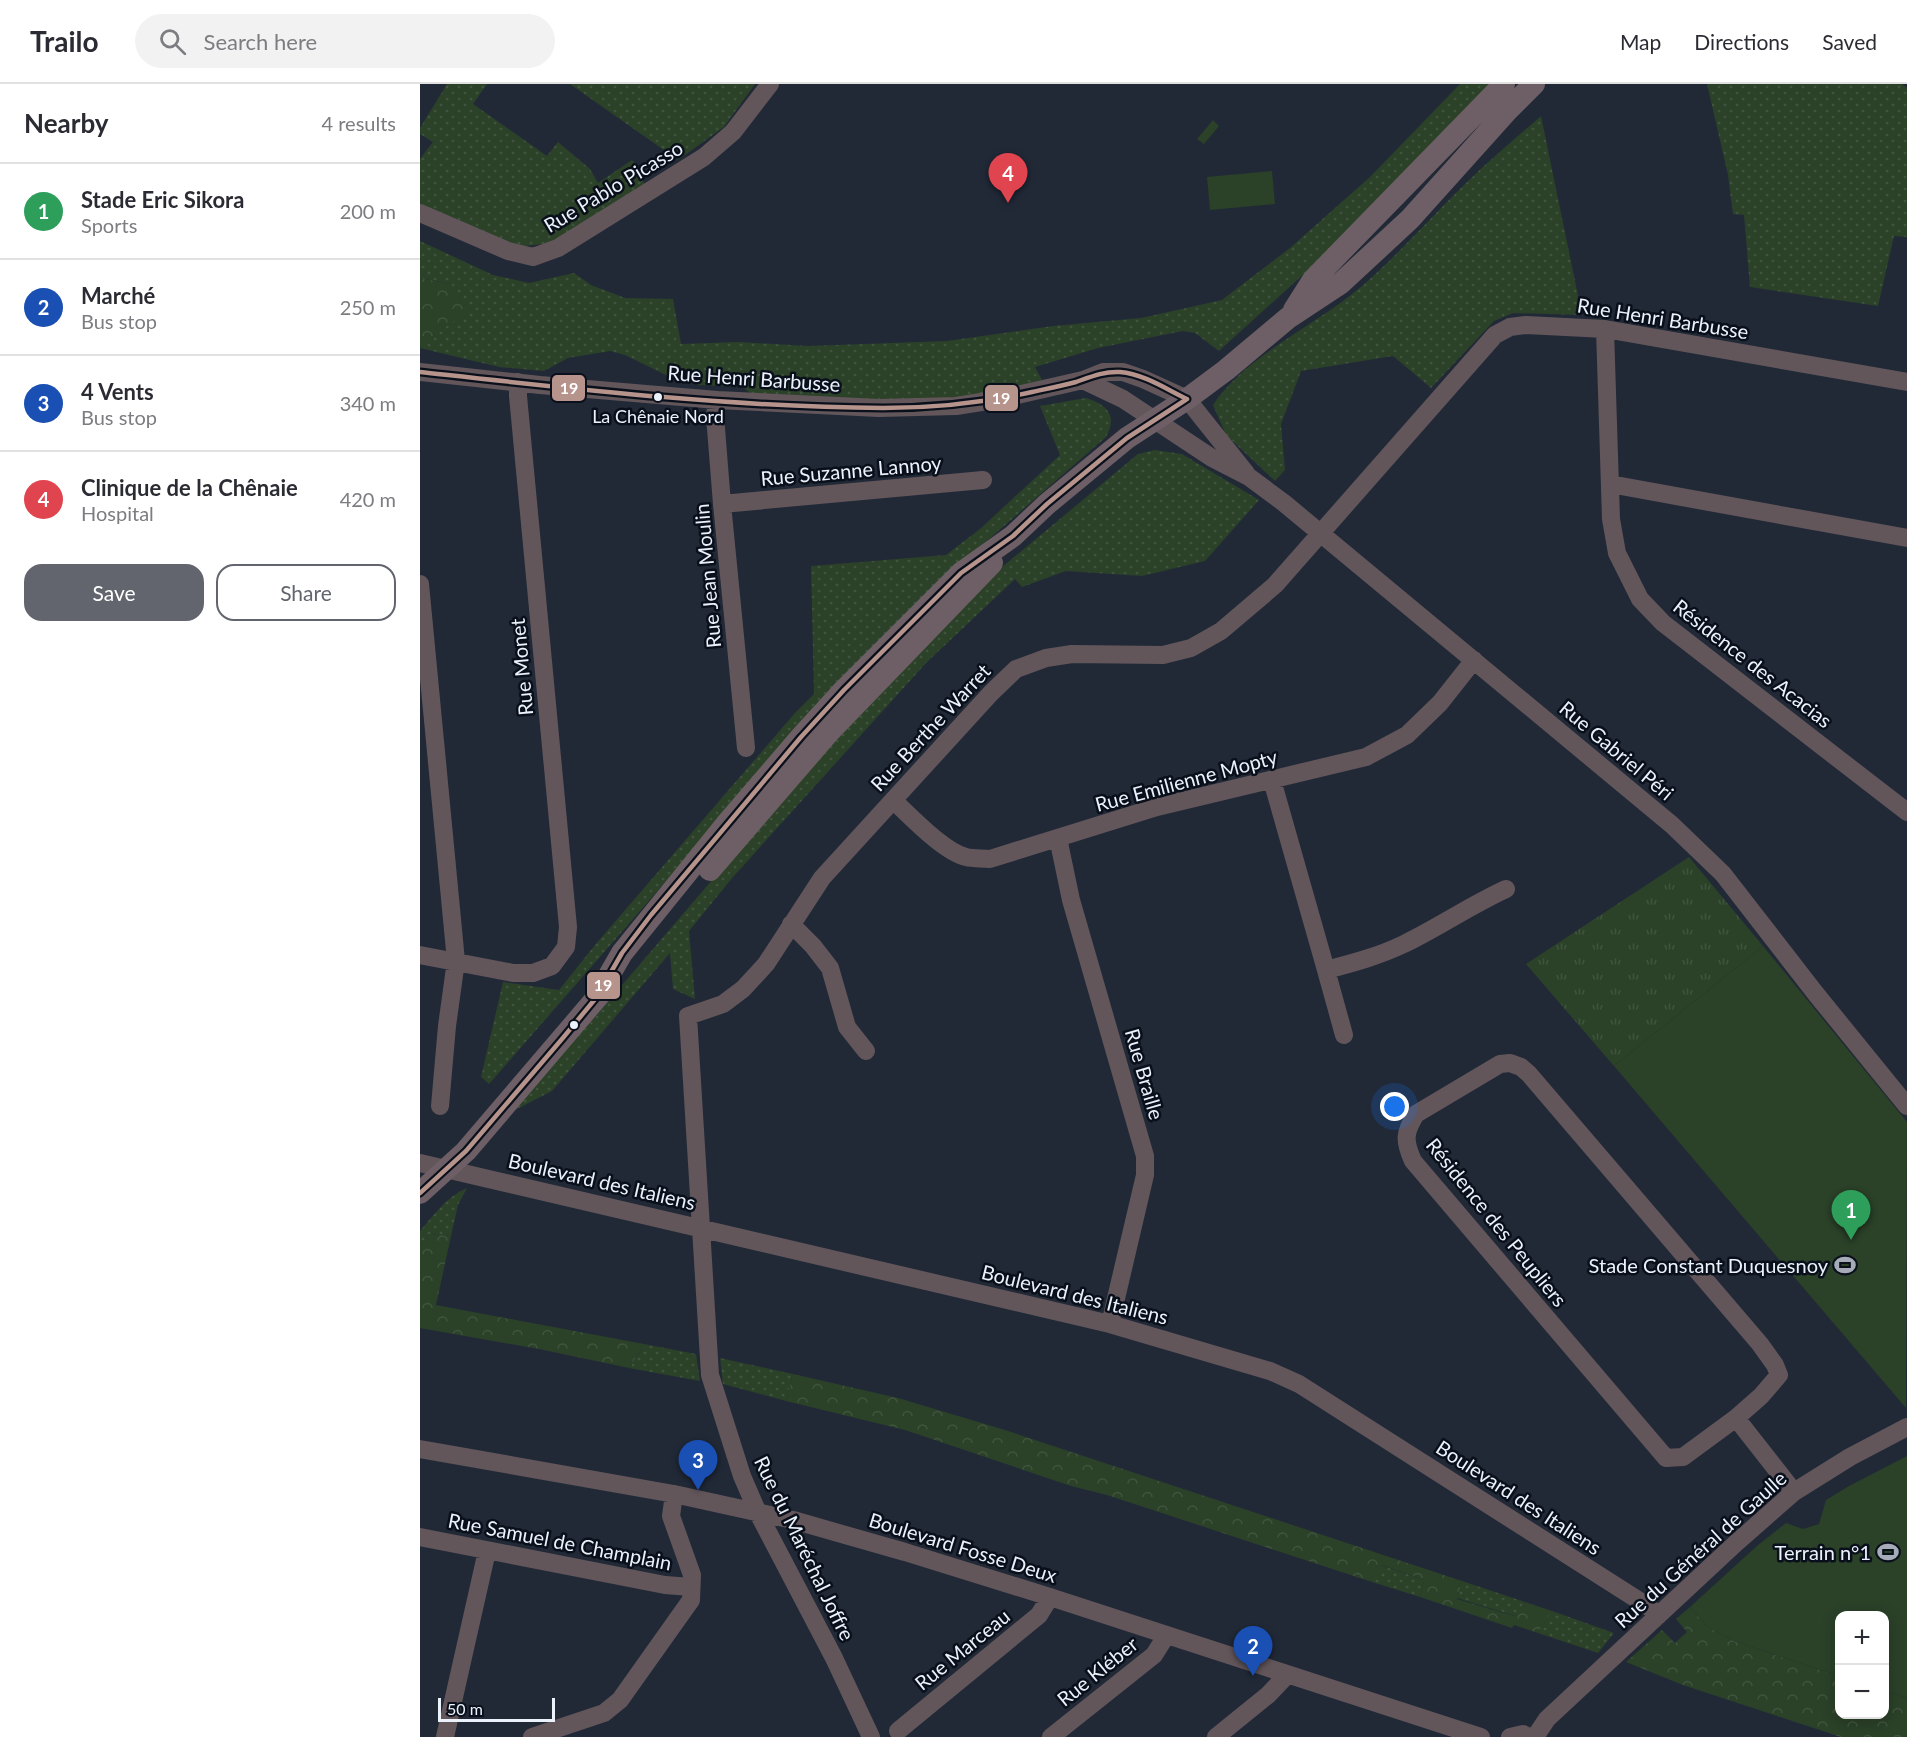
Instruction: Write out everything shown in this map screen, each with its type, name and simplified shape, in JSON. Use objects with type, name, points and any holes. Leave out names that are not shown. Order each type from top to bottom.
[{"type":"main road","points":[[1288,318],[1313,280],[1504,84]]},
{"type":"main road","points":[[420,1193],[466,1151],[828,732],[989,567],[1013,536],[1047,504],[1128,438],[1187,399],[1288,318],[1341,283],[1410,219],[1534,84]]},
{"type":"street","name":"Rue Pablo Picasso","points":[[420,213],[507,251],[533,257],[558,248],[704,157],[733,132],[770,84]]},
{"type":"street","name":"Rue Henri Barbusse","points":[[1320,532],[1495,335],[1510,327],[1526,325],[1605,329],[1907,382]]},
{"type":"street","name":"Résidence des Acacias","points":[[1605,329],[1611,519],[1617,553],[1640,599],[1663,623],[1907,812]]},
{"type":"street","name":"Rue Henri Barbusse","points":[[420,372],[717,400],[916,408],[956,406],[1000,399],[1083,380],[1103,372],[1124,372],[1187,399]]},
{"type":"street","points":[[1083,380],[1123,399],[1155,422]]},
{"type":"street","name":"Rue Monet","points":[[456,961],[513,973],[533,973],[552,966],[566,947],[568,927],[518,382]]},
{"type":"street","name":"Rue Gabriel Péri","points":[[1187,399],[1249,477]]},
{"type":"street","name":"Rue Jean Moulin","points":[[717,400],[715,416],[722,504],[746,748]]},
{"type":"street","name":"Rue Gabriel Péri","points":[[1155,422],[1212,458],[1249,477],[1320,532],[1672,825],[1723,874],[1907,1106]]},
{"type":"street","name":"Rue Suzanne Lannoy","points":[[722,504],[983,480]]},
{"type":"street","points":[[1610,484],[1907,538]]},
{"type":"street","name":"Rue Berthe Warret","points":[[688,1016],[723,1004],[743,989],[766,964],[822,878],[1016,669],[1046,658],[1072,654],[1163,655],[1191,648],[1221,631],[1275,585],[1320,532]]},
{"type":"street","points":[[420,584],[456,961],[447,1026],[440,1106]]},
{"type":"street","name":"Rue Emilienne Mopty","points":[[892,800],[927,831],[965,857],[990,859],[1157,807],[1366,757],[1407,735],[1440,703],[1474,660]]},
{"type":"street","points":[[1272,780],[1344,1035]]},
{"type":"street","name":"Rue Braille","points":[[1058,838],[1071,900],[1145,1156],[1145,1175],[1110,1324]]},
{"type":"street","points":[[1326,970],[1368,960],[1405,943],[1485,898],[1506,889]]},
{"type":"street","points":[[791,924],[813,946],[830,968],[847,1027],[866,1051]]},
{"type":"street","points":[[420,955],[456,961]]},
{"type":"street","name":"Rue du Maréchal Joffre","points":[[688,1016],[710,1375],[742,1476],[758,1513],[834,1658],[872,1737]]},
{"type":"street","name":"Résidence des Peupliers","points":[[1510,1063],[1521,1067],[1529,1074],[1760,1344],[1775,1365],[1779,1375],[1761,1396],[1736,1418],[1683,1457],[1666,1458],[1413,1161],[1407,1148],[1406,1136],[1408,1125],[1416,1114],[1500,1064],[1510,1063]]},
{"type":"street","name":"Boulevard des Italiens","points":[[420,1163],[1110,1324],[1269,1371],[1299,1384],[1649,1607],[1658,1616]]},
{"type":"street","points":[[1736,1418],[1794,1492]]},
{"type":"street","name":"Rue du Général de Gaulle","points":[[1529,1735],[1794,1492],[1850,1457],[1907,1428]]},
{"type":"street","name":"Boulevard Fosse Deux","points":[[420,1449],[674,1494],[793,1520],[1050,1597],[1481,1737]]},
{"type":"street","points":[[532,1737],[604,1713],[620,1700],[691,1600],[692,1575],[671,1516],[674,1494]]},
{"type":"street","name":"Rue Samuel de Champlain","points":[[420,1537],[665,1585],[691,1587]]},
{"type":"street","points":[[445,1737],[487,1551]]},
{"type":"street","name":"Rue Marceau","points":[[898,1731],[1039,1615],[1050,1597]]},
{"type":"street","name":"Rue Kléber","points":[[1052,1737],[1154,1655],[1166,1636]]},
{"type":"street","points":[[1216,1737],[1268,1695],[1287,1675]]},
{"type":"green space","points":[[447,84],[487,84],[473,104],[547,156],[558,142],[590,169],[598,183],[632,160],[641,169],[644,184],[551,243],[526,246],[506,246],[420,204],[420,159],[433,142],[420,134],[420,128]]},
{"type":"green space","points":[[570,84],[755,84],[724,127],[678,160]]},
{"type":"green space","points":[[1460,84],[1492,84],[1350,232],[1219,351],[1195,333],[1183,331],[1098,348],[1035,367],[1042,380],[1006,390],[909,402],[752,395],[743,387],[698,385],[672,378],[625,355],[610,351],[568,358],[544,371],[499,367],[420,348],[420,342],[425,342],[451,284],[420,278],[420,241],[493,275],[529,283],[574,273],[591,285],[625,298],[673,299],[681,344],[738,342],[808,346],[947,341],[1053,326],[1141,318],[1222,300],[1290,248],[1370,177]]},
{"type":"green space","points":[[1707,84],[1902,84],[1907,88],[1907,237],[1894,236],[1878,306],[1750,287],[1744,215],[1733,214],[1728,175]]},
{"type":"green space","points":[[1541,116],[1582,315],[1513,313],[1494,321],[1431,388],[1393,356],[1301,371],[1281,424],[1285,470],[1275,481],[1226,435],[1213,405],[1244,371],[1362,286],[1472,177]]},
{"type":"green space","points":[[1213,120],[1219,126],[1204,144],[1197,139]]},
{"type":"green space","points":[[1272,171],[1275,204],[1210,210],[1207,177]]},
{"type":"green space","points":[[420,278],[451,284],[468,311],[425,342],[420,342]]},
{"type":"green space","points":[[1086,398],[1100,404],[1108,412],[1111,423],[1106,437],[974,552],[770,762],[489,1084],[481,1077],[503,982],[559,990],[595,945],[795,713],[814,694],[811,566],[946,555],[980,529],[1060,455],[1040,406]]},
{"type":"green space","points":[[1155,450],[1182,454],[1259,500],[1205,561],[1142,576],[1066,571],[1022,587],[1015,579],[926,663],[733,877],[689,931],[695,999],[673,989],[670,953],[552,1091],[515,1110],[797,781],[995,573],[1138,454]]},
{"type":"green space","points":[[1689,857],[1763,946],[1614,1066],[1526,964]]},
{"type":"green space","name":"Stade Constant Duquesnoy","points":[[1763,946],[1907,1122],[1906,1408],[1614,1066]]},
{"type":"green space","points":[[467,1188],[458,1205],[451,1236],[430,1234],[420,1245],[420,1231],[447,1201]]},
{"type":"green space","points":[[430,1234],[451,1236],[436,1305],[644,1344],[629,1368],[420,1328],[420,1245]]},
{"type":"green space","points":[[644,1344],[696,1354],[700,1381],[629,1368]]},
{"type":"green space","points":[[720,1358],[793,1374],[786,1401],[723,1384]]},
{"type":"green space","points":[[793,1374],[898,1398],[1005,1430],[1462,1581],[1457,1599],[1514,1616],[1525,1602],[1552,1611],[1538,1633],[1514,1625],[1512,1628],[1420,1597],[1424,1580],[1382,1565],[1369,1581],[1107,1495],[1071,1486],[905,1430],[786,1401]]},
{"type":"green space","points":[[1907,1456],[1907,1698],[1889,1692],[1889,1611],[1835,1611],[1835,1675],[1734,1641],[1707,1626],[1690,1607],[1758,1545],[1786,1523],[1803,1529],[1819,1524],[1826,1500]]},
{"type":"green space","points":[[1381,1565],[1424,1580],[1420,1597],[1369,1581]]},
{"type":"green space","points":[[1462,1581],[1525,1602],[1515,1616],[1457,1598]]},
{"type":"green space","points":[[1690,1607],[1707,1626],[1734,1641],[1835,1675],[1835,1719],[1889,1719],[1889,1692],[1907,1698],[1907,1737],[1841,1737],[1683,1685],[1626,1662],[1662,1630],[1675,1643],[1687,1632],[1676,1619]]},
{"type":"green space","points":[[1552,1611],[1614,1633],[1598,1653],[1538,1633]]},
{"type":"transit line","name":"19","points":[[420,372],[709,401],[883,408],[976,402],[1065,385],[1103,373],[1120,372],[1146,379],[1187,399]]},
{"type":"transit line","name":"19","points":[[420,1193],[466,1151],[562,1039],[596,998],[622,953],[651,915],[801,737],[844,690],[961,573],[1013,536],[1047,504],[1127,438],[1187,399]]},
{"type":"place","name":"Clinique de la Chênaie","points":[[1008,203]]},
{"type":"place","name":"La Chênaie Nord","points":[[658,397]]},
{"type":"place","name":"Stade Eric Sikora","points":[[1851,1240]]},
{"type":"place","name":"Stade Constant Duquesnoy","points":[[1845,1265]]},
{"type":"place","name":"4 Vents","points":[[698,1490]]},
{"type":"place","name":"Terrain n°1","points":[[1888,1552]]},
{"type":"place","name":"Marché","points":[[1253,1676]]}]
